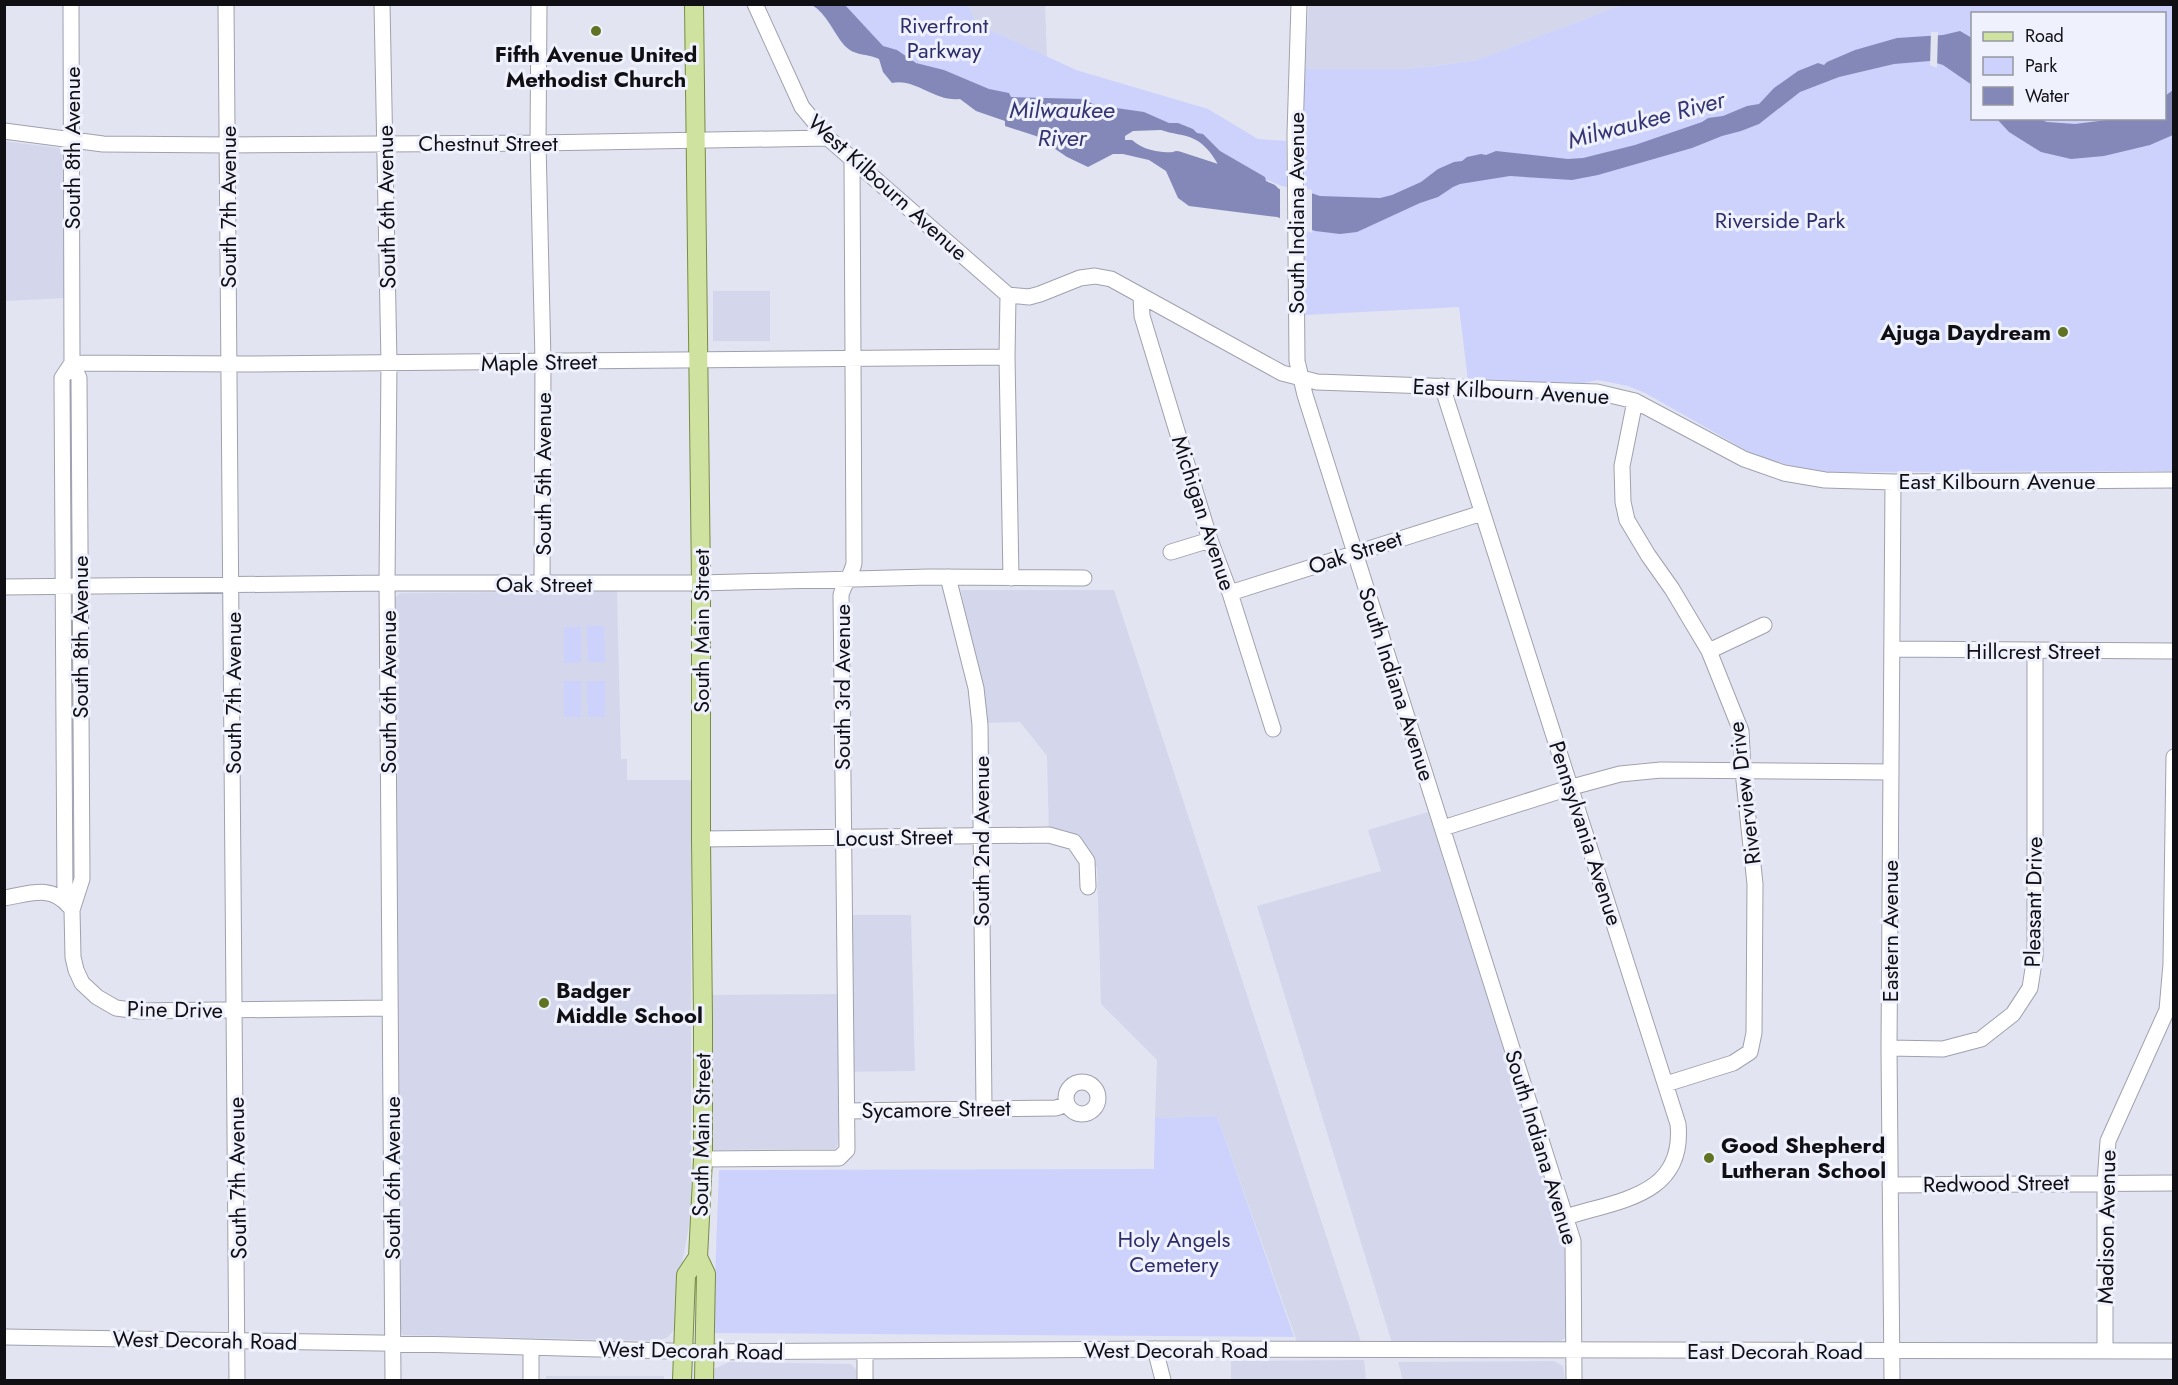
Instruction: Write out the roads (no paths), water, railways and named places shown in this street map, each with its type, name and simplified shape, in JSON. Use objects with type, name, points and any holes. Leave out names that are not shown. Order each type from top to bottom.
[{"type":"main road","name":"South Main Street","points":[[694,4],[701,583],[702,1159],[698,1257],[706,1274],[704,1380]]},
{"type":"main road","name":"South Main Street","points":[[682,1380],[686,1275],[698,1257]]},
{"type":"street","name":"South 8th Avenue","points":[[69,906],[82,879],[79,378],[72,363],[71,4]]},
{"type":"street","name":"South 7th Avenue","points":[[226,4],[237,1380]]},
{"type":"street","name":"South 6th Avenue","points":[[382,4],[389,363],[387,583],[393,1380]]},
{"type":"street","name":"South 5th Avenue","points":[[539,4],[538,143],[543,362],[543,584]]},
{"type":"street","name":"West Kilbourn Avenue","points":[[755,4],[802,107],[828,138],[1008,294]]},
{"type":"street","name":"South Indiana Avenue","points":[[1299,4],[1295,179],[1297,362],[1300,378],[1573,1241],[1575,1261],[1574,1380]]},
{"type":"street","name":"Chestnut Street","points":[[4,131],[103,144],[538,143],[828,138]]},
{"type":"street","name":"South 3rd Avenue","points":[[847,1111],[841,595],[843,585],[848,580],[854,563],[852,159]]},
{"type":"street","name":"East Kilbourn Avenue","points":[[1008,294],[1029,297],[1080,278],[1095,276],[1111,279],[1282,373],[1317,382],[1597,392],[1635,401],[1744,459],[1784,473],[1825,480],[1893,482],[2174,480]]},
{"type":"street","points":[[1008,294],[1011,578]]},
{"type":"street","name":"Michigan Avenue","points":[[1141,296],[1142,316],[1210,540],[1230,593],[1273,729]]},
{"type":"street","name":"Maple Street","points":[[72,363],[389,363],[1007,357]]},
{"type":"street","name":"South 8th Avenue","points":[[69,906],[65,879],[62,378],[72,363]]},
{"type":"street","name":"Pennsylvania Avenue","points":[[1442,387],[1572,786],[1678,1124],[1680,1139],[1673,1164],[1668,1174],[1659,1183],[1635,1196],[1566,1217]]},
{"type":"street","name":"Riverview Drive","points":[[1635,401],[1622,466],[1623,502],[1627,520],[1709,651],[1741,731],[1755,884],[1754,1055],[1666,1084]]},
{"type":"street","name":"Eastern Avenue","points":[[1892,1380],[1889,1048],[1893,482]]},
{"type":"street","name":"Oak Street","points":[[1230,593],[1482,513]]},
{"type":"street","points":[[1171,552],[1210,540]]},
{"type":"street","name":"South 2nd Avenue","points":[[948,578],[976,688],[980,724],[984,1108]]},
{"type":"street","name":"Oak Street","points":[[4,587],[387,583],[701,583],[1084,578]]},
{"type":"street","points":[[1709,651],[1764,625]]},
{"type":"street","name":"Hillcrest Street","points":[[1892,649],[2174,651]]},
{"type":"street","name":"Pleasant Drive","points":[[1889,1048],[1943,1049],[1981,1039],[2013,1014],[2030,988],[2035,956],[2035,651]]},
{"type":"street","name":"Madison Avenue","points":[[2104,1350],[2105,1182],[2108,1141],[2167,1010],[2171,964],[2174,757]]},
{"type":"street","points":[[1443,828],[1572,786],[1620,774],[1661,770],[1891,772]]},
{"type":"street","name":"Locust Street","points":[[701,839],[1049,835],[1074,842],[1087,861],[1088,887]]},
{"type":"street","points":[[4,898],[52,892],[69,906]]},
{"type":"street","name":"Pine Drive","points":[[69,906],[76,970],[82,983],[97,997],[116,1008],[139,1011],[390,1008]]},
{"type":"street","name":"Sycamore Street","points":[[702,1159],[839,1158],[847,1150],[847,1111],[1056,1108],[1067,1104]]},
{"type":"street","name":"Redwood Street","points":[[1890,1185],[2174,1183]]},
{"type":"street","name":"West Decorah Road","points":[[4,1337],[393,1343],[683,1352],[1155,1349],[1377,1351]]},
{"type":"street","points":[[531,1347],[531,1380]]},
{"type":"street","points":[[1155,1349],[1163,1380]]},
{"type":"street","name":"East Decorah Road","points":[[1377,1351],[2104,1350],[2174,1352]]},
{"type":"street","points":[[865,1352],[865,1380]]},
{"type":"water","points":[[812,5],[845,5],[883,46],[897,50],[916,63],[944,70],[989,89],[1009,93],[1011,97],[1083,99],[1095,105],[1144,112],[1169,123],[1178,123],[1203,134],[1220,151],[1265,177],[1266,181],[1279,189],[1308,192],[1320,196],[1380,198],[1392,195],[1421,182],[1438,169],[1454,162],[1496,151],[1568,159],[1583,158],[1635,145],[1708,118],[1723,116],[1747,106],[1759,104],[1774,88],[1798,71],[1818,63],[1824,65],[1855,50],[1897,38],[1943,35],[1960,31],[1971,37],[1971,84],[1943,65],[1930,61],[1894,64],[1839,77],[1800,92],[1759,124],[1692,148],[1598,175],[1572,180],[1510,176],[1460,184],[1438,197],[1357,232],[1340,234],[1315,231],[1277,217],[1189,206],[1178,198],[1166,171],[1149,160],[1113,154],[1088,167],[1067,157],[1036,136],[1005,126],[1005,121],[976,111],[960,99],[942,97],[901,82],[892,83],[883,72],[879,59],[848,49],[826,18]],"holes":[[[1161,130],[1200,142],[1205,147],[1214,158],[1228,184],[1208,175],[1196,161],[1181,152],[1155,151],[1132,140],[1125,140],[1125,136],[1133,131]]]},
{"type":"water","points":[[2173,90],[2173,135],[2150,145],[2104,156],[2071,159],[2041,152],[2009,132],[1998,120],[2042,120],[2075,124],[2107,120],[2166,120],[2166,95]]},
{"type":"waterway","name":"Milwaukee River","points":[[1177,160],[1220,174],[1246,187]]},
{"type":"place","name":"Fifth Avenue United Methodist Church","points":[[596,31]]},
{"type":"place","name":"Ajuga Daydream","points":[[2063,332]]},
{"type":"place","name":"Badger Middle School","points":[[544,1003]]},
{"type":"place","name":"Good Shepherd Lutheran School","points":[[1709,1158]]},
{"type":"park label","name":"Riverfront Parkway","points":[[944,38]]},
{"type":"park label","name":"Riverside Park","points":[[1780,220]]},
{"type":"park label","name":"Holy Angels Cemetery","points":[[1174,1252]]}]
